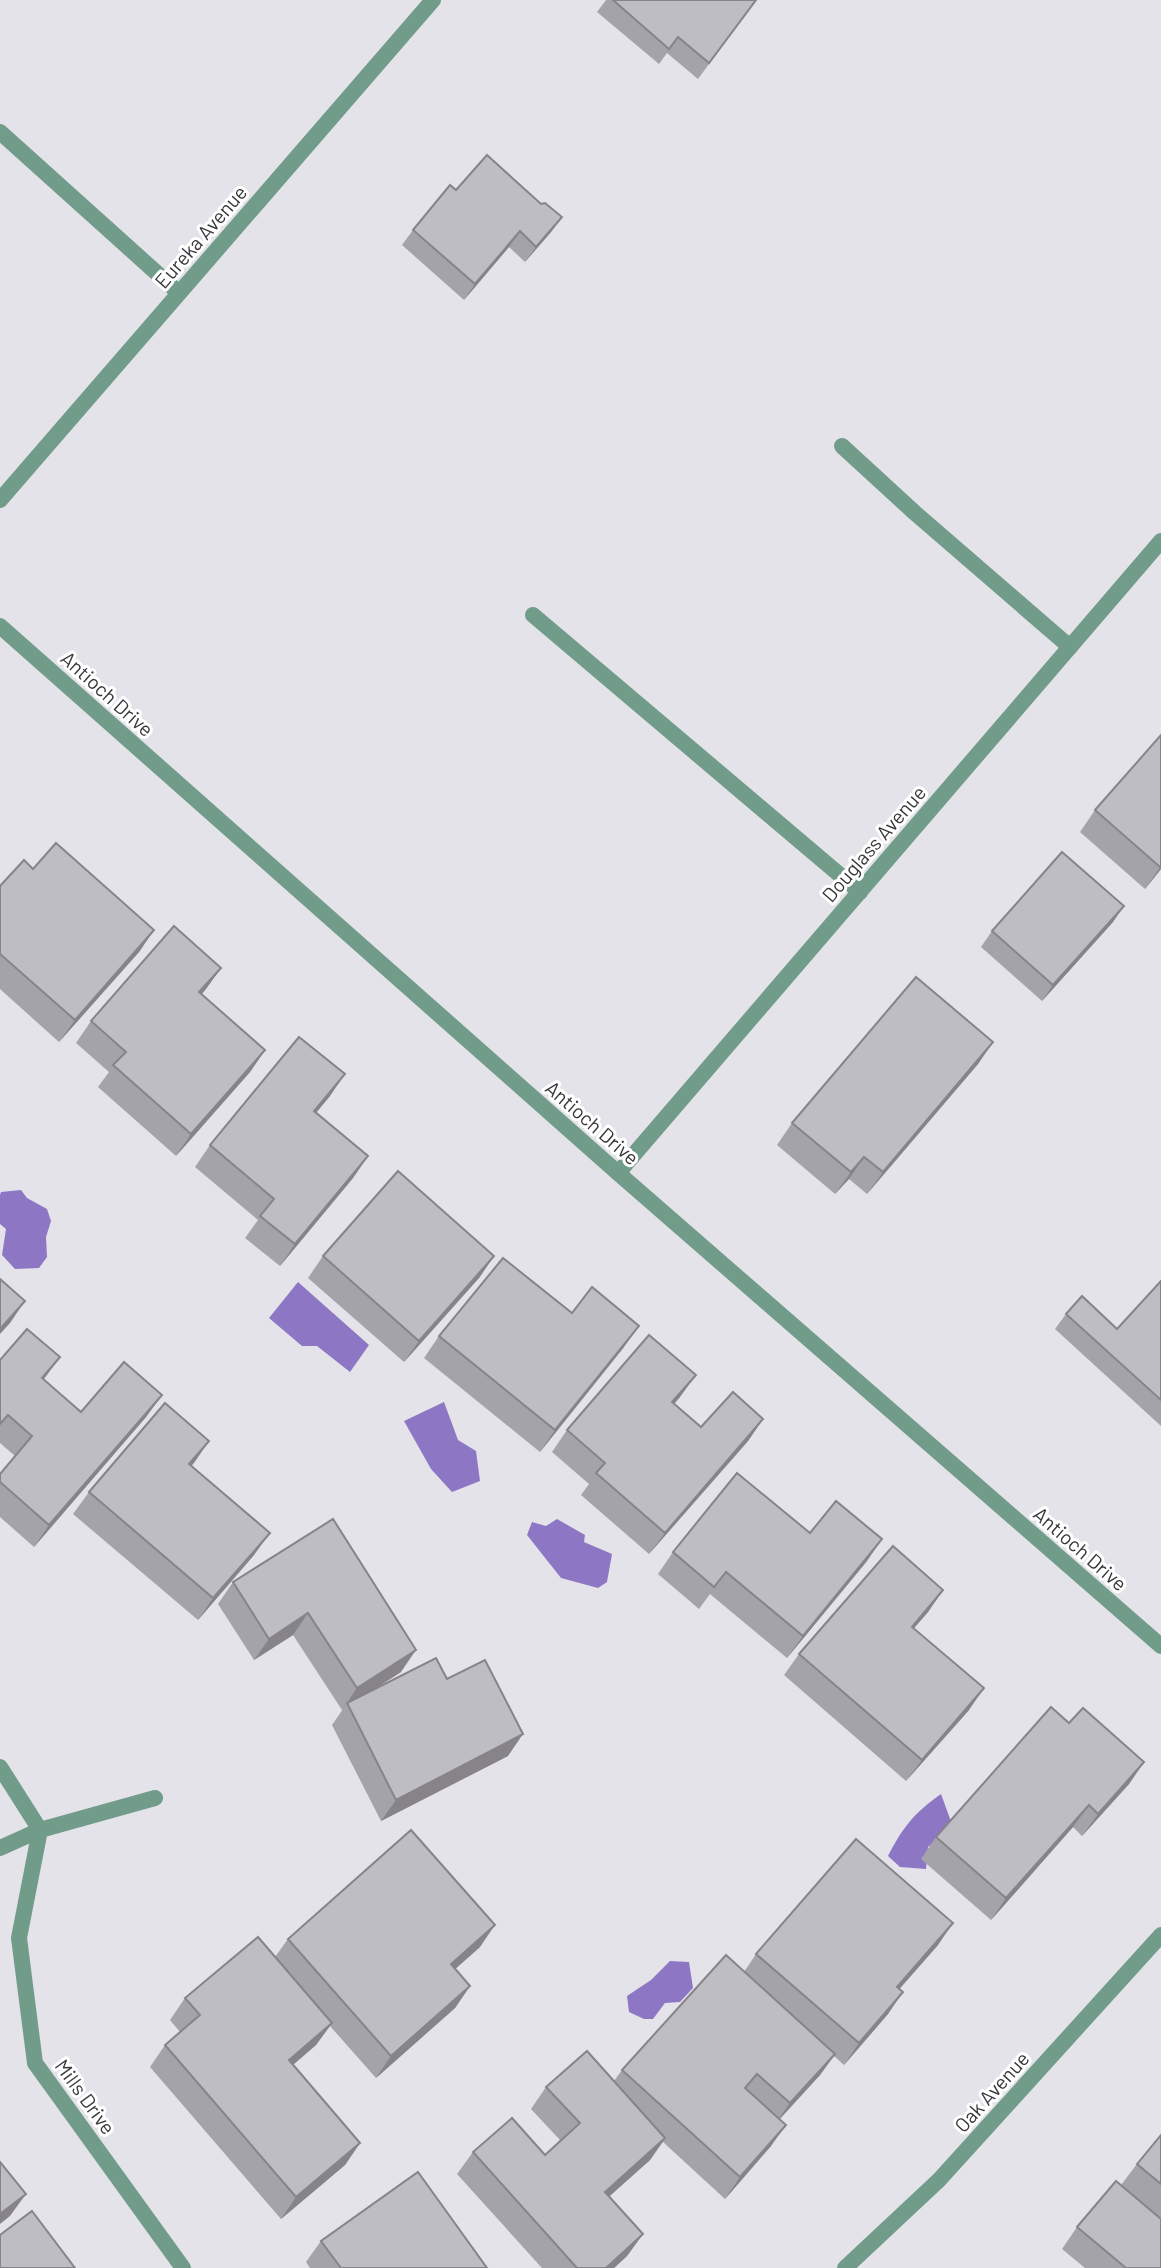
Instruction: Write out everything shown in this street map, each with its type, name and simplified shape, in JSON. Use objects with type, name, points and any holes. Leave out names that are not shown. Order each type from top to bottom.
[{"type":"street","name":"Eureka Avenue","points":[[0,500],[433,0]]},
{"type":"street","points":[[0,132],[179,293]]},
{"type":"street","points":[[842,446],[1070,647]]},
{"type":"street","name":"Douglass Avenue","points":[[618,1173],[1161,541]]},
{"type":"street","points":[[533,615],[860,892]]},
{"type":"street","name":"Antioch Drive","points":[[0,626],[618,1173],[1161,1646]]},
{"type":"street","points":[[0,1767],[40,1830]]},
{"type":"street","points":[[0,1848],[40,1830],[155,1798]]},
{"type":"street","name":"Mills Drive","points":[[40,1830],[19,1938],[35,2063],[183,2268]]},
{"type":"street","name":"Oak Avenue","points":[[845,2268],[939,2180],[1161,1935]]},
{"type":"shaded area","points":[[21,1190],[27,1198],[47,1209],[51,1221],[46,1237],[47,1257],[39,1268],[15,1269],[2,1255],[6,1229],[0,1224],[0,1195],[1,1192]]},
{"type":"shaded area","points":[[298,1282],[369,1345],[350,1372],[317,1346],[302,1346],[269,1318]]},
{"type":"shaded area","points":[[444,1402],[458,1440],[476,1451],[480,1481],[452,1492],[431,1469],[404,1421]]},
{"type":"shaded area","points":[[557,1519],[585,1535],[584,1542],[612,1554],[607,1582],[598,1588],[561,1578],[527,1535],[532,1522],[546,1526]]},
{"type":"shaded area","points":[[941,1794],[953,1827],[928,1847],[926,1869],[900,1867],[888,1856],[893,1846],[916,1814]]},
{"type":"shaded area","points":[[670,1961],[689,1962],[693,1988],[680,2002],[665,2003],[653,2019],[644,2019],[629,2012],[627,1996],[651,1980]]},
{"type":"building","points":[[613,0],[756,0],[709,63],[678,37],[669,49]]},
{"type":"building","points":[[487,155],[541,204],[545,203],[562,217],[536,247],[520,231],[475,284],[413,230],[450,185],[456,190]]},
{"type":"building","points":[[1161,735],[1161,866],[1160,867],[1095,810]]},
{"type":"building","points":[[56,843],[154,930],[75,1020],[0,954],[0,886],[24,860],[33,869]]},
{"type":"building","points":[[1062,852],[1124,906],[1053,985],[992,931]]},
{"type":"building","points":[[174,926],[221,968],[199,992],[265,1050],[191,1134],[113,1065],[126,1052],[91,1021]]},
{"type":"building","points":[[916,977],[993,1042],[883,1172],[864,1157],[851,1172],[792,1123]]},
{"type":"building","points":[[299,1037],[345,1074],[314,1111],[368,1156],[295,1244],[260,1216],[274,1199],[210,1145]]},
{"type":"building","points":[[398,1171],[494,1256],[419,1341],[323,1256]]},
{"type":"building","points":[[503,1258],[572,1313],[592,1287],[639,1326],[555,1430],[439,1336]]},
{"type":"building","points":[[0,1279],[25,1301],[0,1329]]},
{"type":"building","points":[[1161,1281],[1161,1400],[1066,1314],[1082,1296],[1117,1329]]},
{"type":"building","points":[[27,1329],[60,1357],[42,1378],[81,1412],[124,1362],[162,1395],[49,1525],[0,1482],[0,1474],[32,1436],[8,1415],[0,1424],[0,1360]]},
{"type":"building","points":[[649,1335],[696,1375],[672,1402],[701,1427],[733,1392],[763,1419],[665,1533],[596,1473],[605,1463],[567,1430]]},
{"type":"building","points":[[165,1403],[209,1441],[189,1464],[270,1533],[213,1598],[89,1492]]},
{"type":"building","points":[[737,1473],[810,1533],[836,1501],[882,1539],[803,1636],[726,1572],[714,1587],[673,1552]]},
{"type":"building","points":[[333,1519],[416,1650],[357,1688],[308,1613],[269,1639],[233,1582]]},
{"type":"building","points":[[893,1546],[943,1590],[912,1627],[984,1688],[922,1760],[799,1654]]},
{"type":"building","points":[[436,1658],[447,1679],[485,1660],[523,1734],[396,1800],[347,1703]]},
{"type":"building","points":[[1051,1707],[1069,1723],[1083,1708],[1144,1762],[1098,1814],[1089,1805],[1006,1898],[936,1837]]},
{"type":"building","points":[[411,1830],[495,1925],[451,1964],[470,1986],[391,2056],[288,1939]]},
{"type":"building","points":[[856,1839],[953,1923],[897,1987],[903,1992],[859,2043],[756,1954]]},
{"type":"building","points":[[258,1937],[332,2023],[289,2060],[360,2143],[296,2197],[165,2045],[200,2015],[185,1998]]},
{"type":"building","points":[[726,1955],[835,2054],[790,2103],[757,2074],[745,2088],[786,2125],[740,2177],[622,2070]]},
{"type":"building","points":[[587,2051],[665,2138],[605,2192],[643,2234],[606,2268],[577,2268],[473,2152],[512,2118],[545,2155],[580,2123],[546,2087]]},
{"type":"building","points":[[1161,2135],[1161,2184],[1137,2164]]},
{"type":"building","points":[[0,2162],[26,2194],[0,2214]]},
{"type":"building","points":[[418,2172],[487,2268],[341,2268],[321,2241]]},
{"type":"building","points":[[1116,2181],[1161,2219],[1161,2268],[1126,2268],[1077,2227]]},
{"type":"building","points":[[32,2211],[75,2268],[0,2268],[0,2235]]}]
